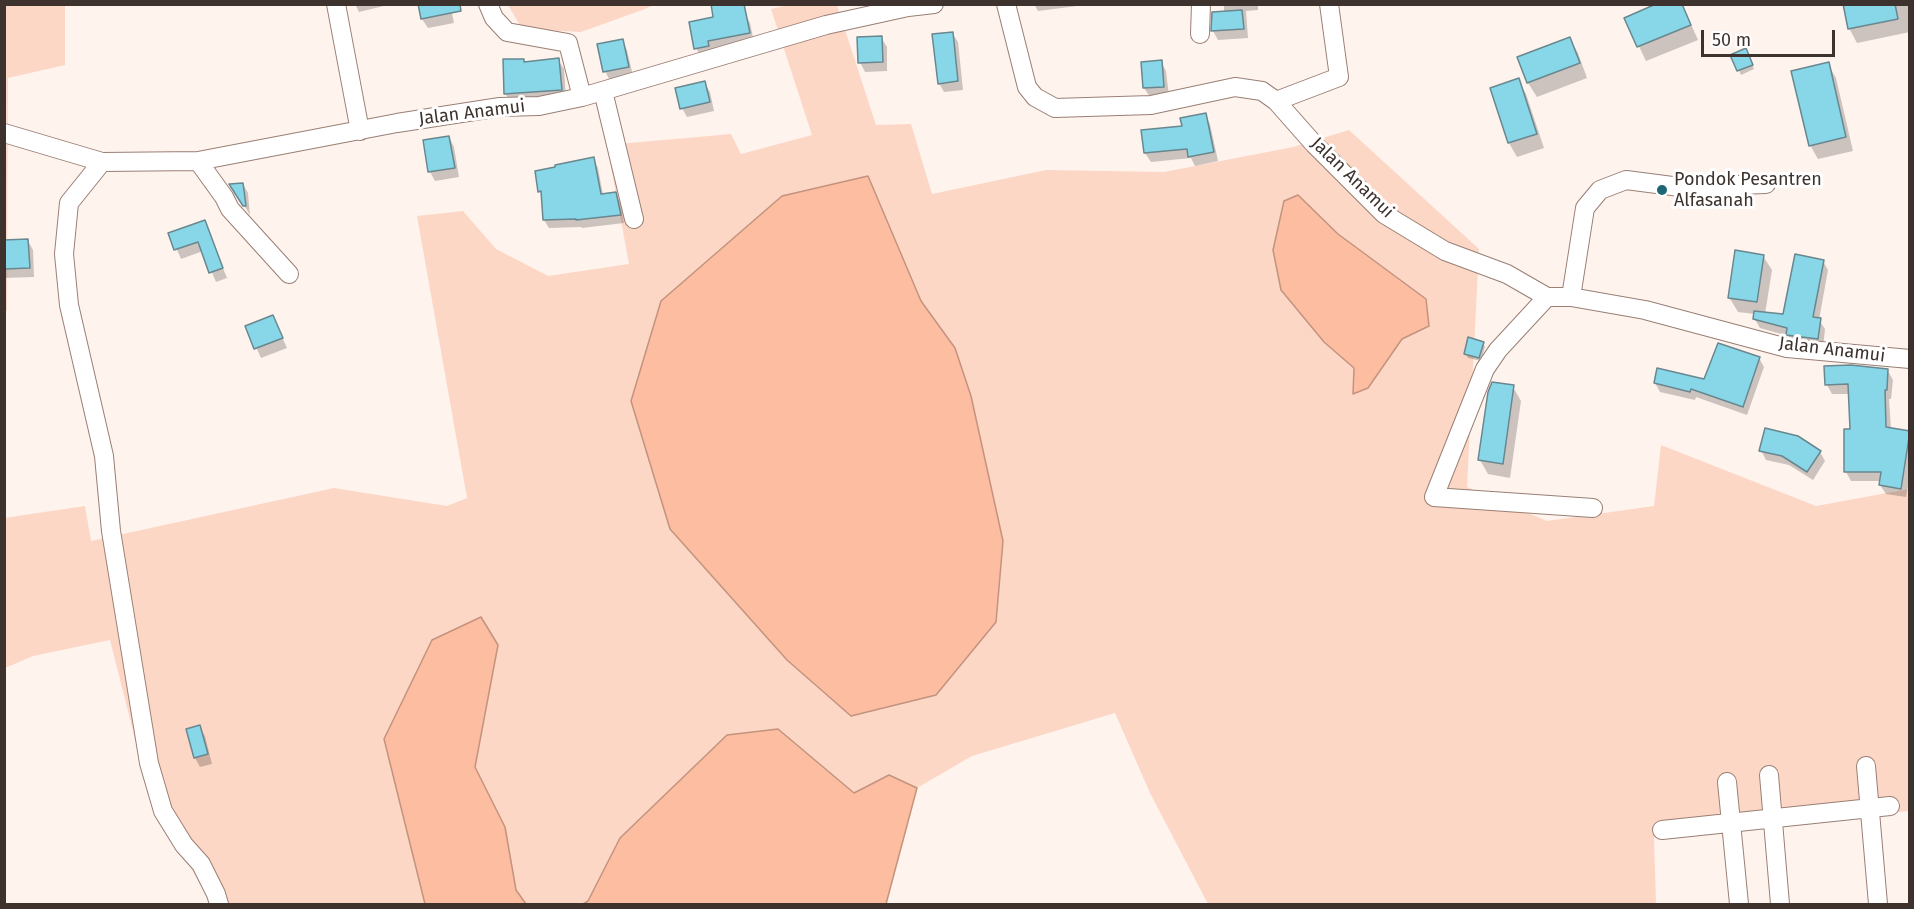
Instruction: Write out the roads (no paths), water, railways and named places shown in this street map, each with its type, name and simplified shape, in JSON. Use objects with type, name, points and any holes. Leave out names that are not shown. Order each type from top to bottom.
[{"type":"street","points":[[336,4],[360,131]]},
{"type":"street","points":[[488,4],[494,18],[507,32],[568,44],[582,97]]},
{"type":"street","name":"Jalan Anamui","points":[[4,133],[102,162],[198,161],[500,107],[539,106],[582,97],[826,25],[908,7],[934,4]]},
{"type":"street","name":"Jalan Anamui","points":[[1006,4],[1027,87],[1035,97],[1055,108],[1151,105],[1235,87],[1262,90],[1276,101],[1314,144],[1384,214],[1445,251],[1507,274],[1547,297],[1571,297],[1646,310],[1787,348],[1910,359]]},
{"type":"street","points":[[1200,34],[1201,4]]},
{"type":"street","points":[[1276,101],[1339,77],[1329,4]]},
{"type":"street","points":[[603,91],[634,219]]},
{"type":"street","points":[[198,161],[224,196],[230,209],[289,274]]},
{"type":"street","points":[[102,162],[69,203],[64,254],[69,305],[104,456],[111,531],[149,763],[164,811],[184,845],[201,864],[219,904]]},
{"type":"street","points":[[1571,297],[1585,208],[1600,190],[1626,180],[1680,187],[1766,184]]},
{"type":"street","points":[[1547,297],[1498,350],[1485,369],[1434,497],[1593,508]]},
{"type":"street","points":[[1866,766],[1878,904]]},
{"type":"street","points":[[1769,775],[1780,904]]},
{"type":"street","points":[[1727,782],[1739,904]]},
{"type":"street","points":[[1662,830],[1890,806]]},
{"type":"place","name":"Pondok Pesantren Alfasanah","points":[[1662,190]]}]
